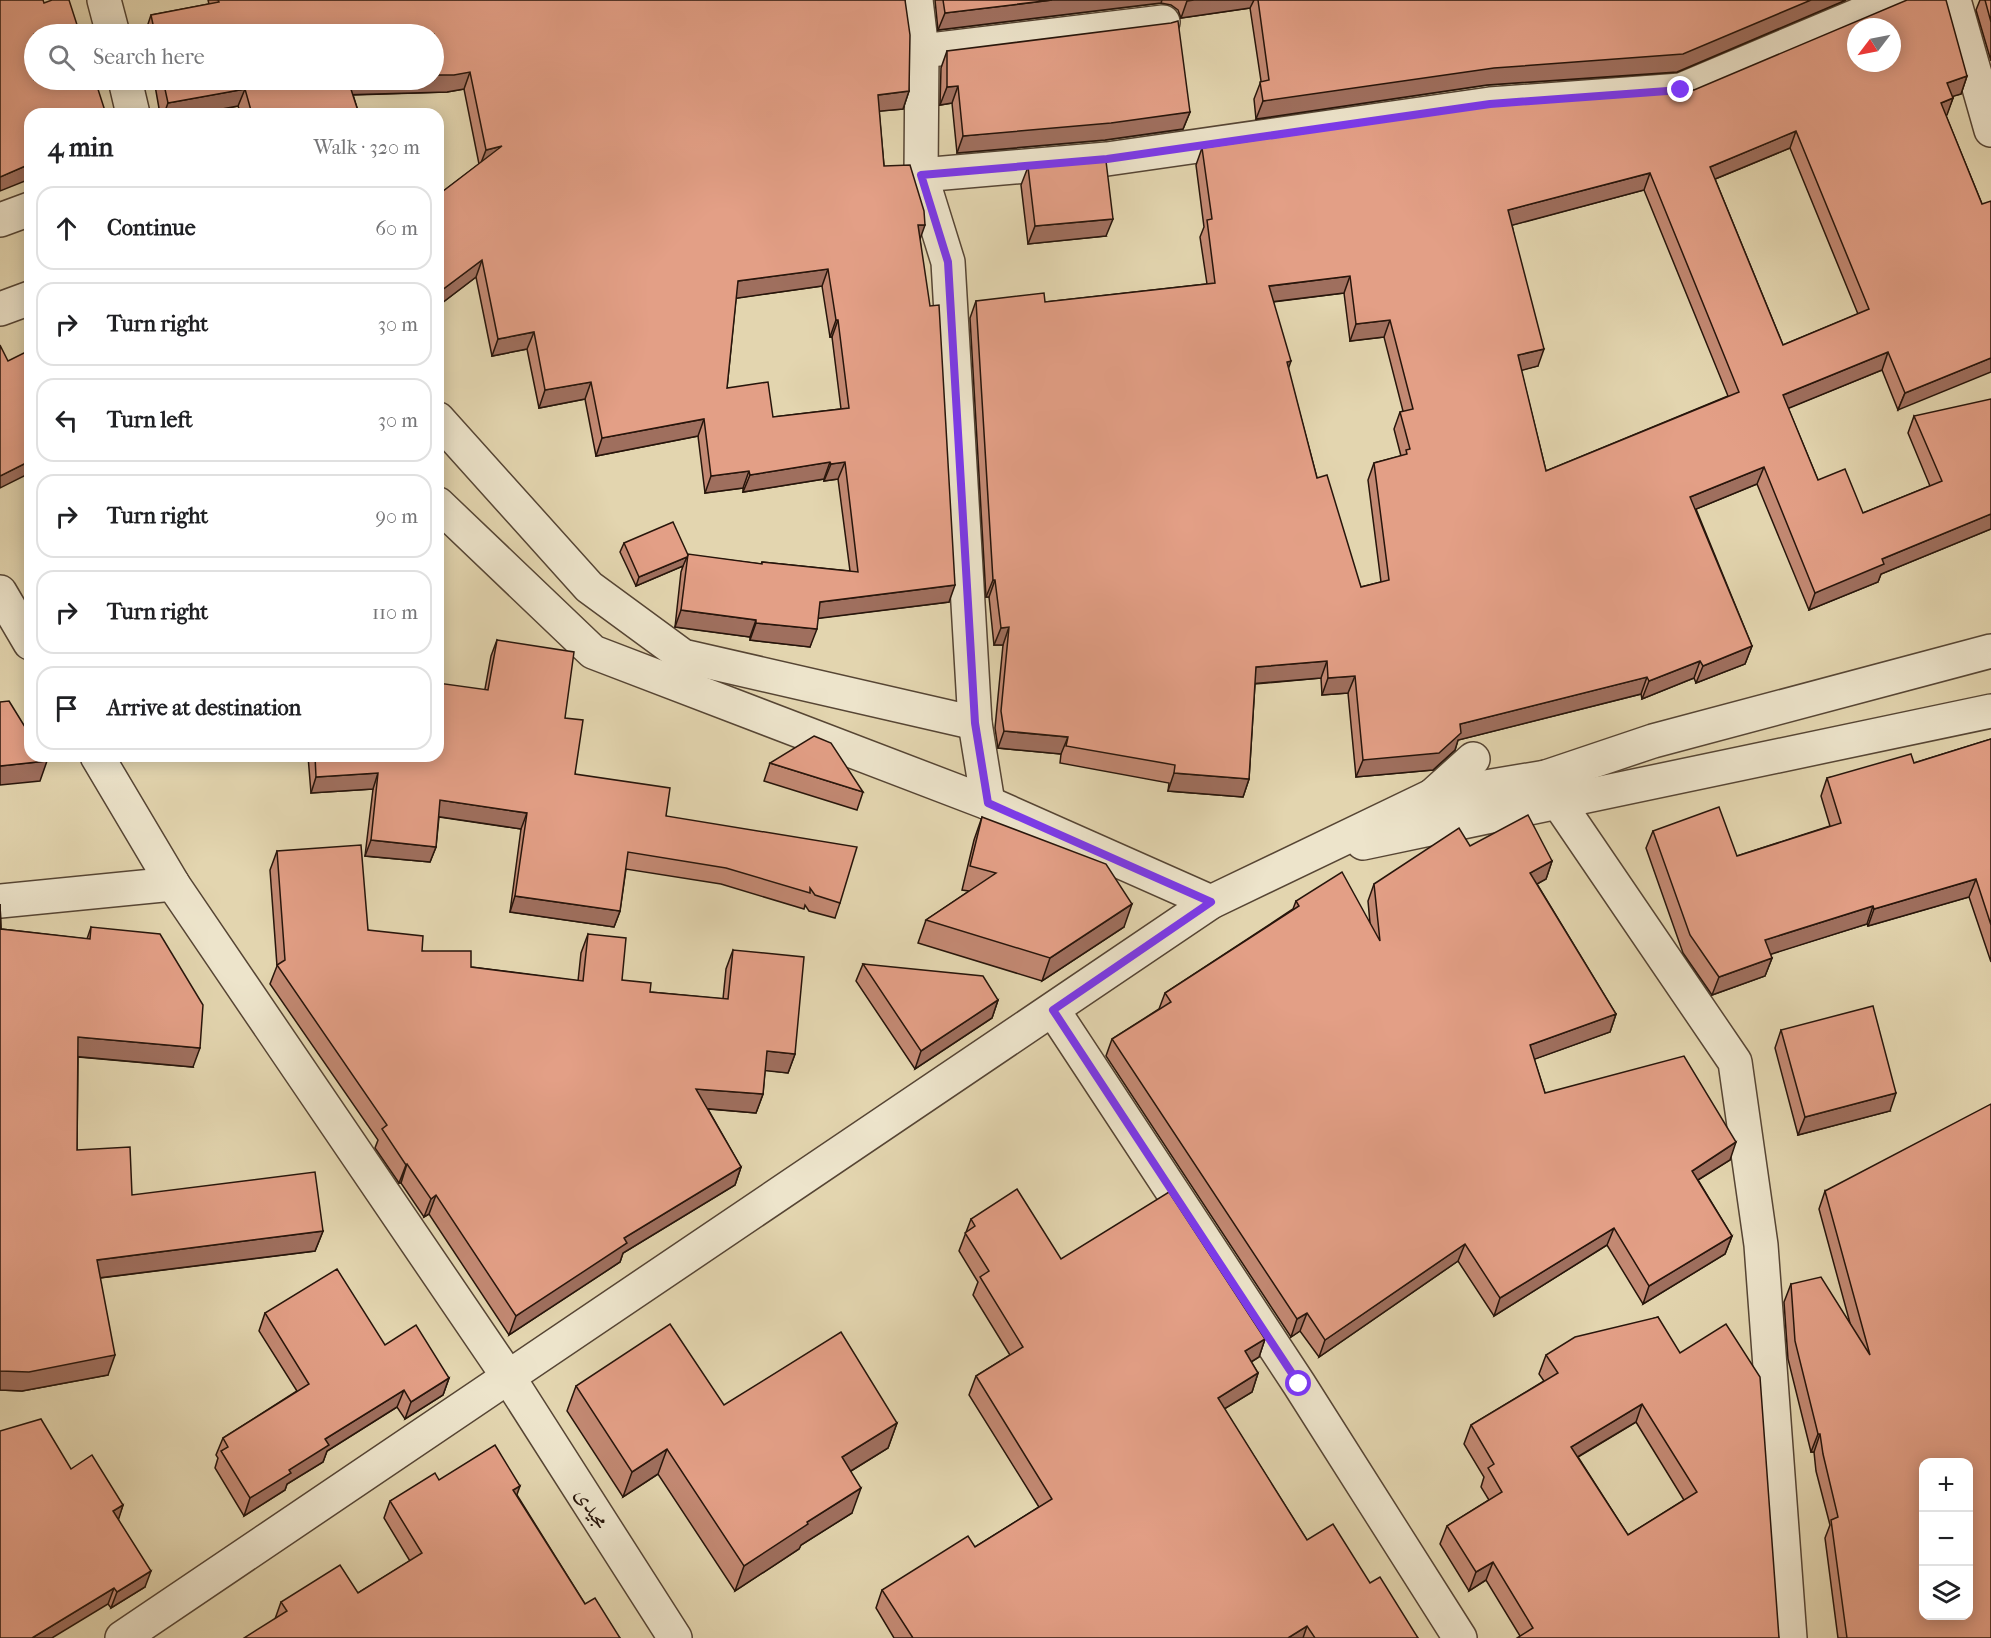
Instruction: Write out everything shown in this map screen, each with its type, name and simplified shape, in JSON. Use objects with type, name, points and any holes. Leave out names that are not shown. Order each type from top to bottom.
[{"type":"street","points":[[104,0],[110,24]]},
{"type":"street","points":[[916,0],[922,51],[921,175],[948,262],[975,723],[988,803]]},
{"type":"street","points":[[921,175],[1107,159],[1490,104],[1681,90],[1894,0]]},
{"type":"street","points":[[1954,0],[1991,130]]},
{"type":"street","points":[[922,51],[1162,22]]},
{"type":"street","points":[[127,90],[132,108]]},
{"type":"street","points":[[0,220],[24,211]]},
{"type":"street","points":[[0,309],[24,300]]},
{"type":"street","points":[[444,426],[590,587],[683,656],[975,723]]},
{"type":"street","points":[[444,510],[592,652],[988,803],[1211,902]]},
{"type":"street","points":[[0,592],[24,633]]},
{"type":"street","points":[[1432,796],[1552,790],[1653,741],[1991,651]]},
{"type":"street","points":[[1314,853],[1552,790],[1991,711]]},
{"type":"street","points":[[122,1638],[1211,902],[1432,796],[1473,759]]},
{"type":"street","name":"مجیدی","points":[[101,762],[173,884],[509,1378],[675,1638]]},
{"type":"street","points":[[1552,790],[1735,1062],[1761,1245],[1790,1638]]},
{"type":"street","points":[[0,901],[173,884]]},
{"type":"street","points":[[1053,1010],[1299,1384],[1460,1638]]},
{"type":"building","points":[[0,0],[43,0],[44,3],[52,0],[69,0],[77,24],[24,24],[24,90],[98,90],[104,108],[24,108],[24,167],[0,177]]},
{"type":"building","points":[[218,0],[905,0],[910,35],[909,91],[878,95],[884,166],[910,165],[924,211],[925,225],[918,225],[930,306],[939,305],[955,585],[820,602],[817,629],[756,623],[756,620],[681,610],[688,554],[762,564],[762,562],[858,572],[845,462],[831,464],[830,462],[750,475],[749,471],[711,476],[704,419],[602,438],[591,382],[545,390],[534,332],[498,339],[482,260],[444,288],[444,190],[502,146],[486,150],[470,72],[444,75],[444,24],[153,24],[151,15],[219,2]],"holes":[[[828,269],[836,320],[838,320],[849,408],[773,417],[768,382],[727,388],[738,281]]]},
{"type":"building","points":[[943,0],[1052,0],[945,13]]},
{"type":"building","points":[[1258,0],[1811,0],[1683,54],[1494,68],[1263,101],[1260,82],[1269,80]]},
{"type":"building","points":[[1907,0],[1946,0],[1967,76],[1947,83],[1953,98],[1941,103],[1982,204],[1991,201],[1991,358],[1905,393],[1888,352],[1783,395],[1818,480],[1845,469],[1863,513],[1942,481],[1914,416],[1991,399],[1991,514],[1882,559],[1884,564],[1815,593],[1764,467],[1690,497],[1752,646],[1703,666],[1700,661],[1649,681],[1647,677],[1460,724],[1461,733],[1439,753],[1363,760],[1355,676],[1328,678],[1327,661],[1256,667],[1249,779],[1174,773],[1175,765],[1066,746],[1068,737],[1004,731],[1001,711],[1009,627],[1001,628],[995,580],[993,580],[976,301],[1044,293],[1045,302],[1215,283],[1207,220],[1212,219],[1202,148],[1498,105],[1694,90],[1847,25],[1847,72],[1901,72],[1901,18],[1864,18]],"holes":[[[1796,131],[1869,309],[1783,345],[1710,167]],[[1650,173],[1739,392],[1546,471],[1518,355],[1544,349],[1508,210]],[[1350,276],[1356,324],[1390,320],[1413,409],[1400,412],[1410,449],[1406,450],[1407,454],[1374,463],[1389,580],[1361,587],[1327,475],[1317,478],[1287,362],[1291,361],[1269,286]]]},
{"type":"building","points":[[1985,0],[1991,0],[1991,22]]},
{"type":"building","points":[[1178,21],[1190,112],[1111,123],[963,136],[958,86],[947,87],[947,51]]},
{"type":"building","points":[[165,90],[240,90],[168,103]]},
{"type":"building","points":[[245,90],[351,90],[357,108],[250,108]]},
{"type":"building","points":[[1106,161],[1113,219],[1035,226],[1028,167]]},
{"type":"building","points":[[0,345],[8,361],[24,353],[24,464],[0,476]]},
{"type":"building","points":[[673,522],[687,557],[639,577],[624,543]]},
{"type":"building","points":[[497,640],[574,652],[565,718],[583,720],[575,774],[670,788],[666,816],[857,847],[840,903],[815,895],[810,888],[810,893],[726,868],[628,852],[620,911],[515,896],[527,813],[440,800],[436,847],[371,840],[378,773],[316,777],[315,762],[444,762],[444,684],[488,690]]},
{"type":"building","points":[[9,701],[24,725],[24,762],[38,762],[0,766],[0,702]]},
{"type":"building","points":[[814,736],[831,743],[863,792],[770,763]]},
{"type":"building","points":[[1991,739],[1991,925],[1976,879],[1874,909],[1873,906],[1765,940],[1772,958],[1719,977],[1690,935],[1653,831],[1719,807],[1737,856],[1841,823],[1827,778],[1911,754],[1914,763]]},
{"type":"building","points":[[1528,815],[1552,861],[1530,873],[1616,1014],[1530,1045],[1545,1093],[1684,1056],[1736,1142],[1692,1171],[1732,1236],[1649,1286],[1614,1228],[1500,1298],[1465,1244],[1325,1340],[1307,1313],[1297,1319],[1112,1039],[1171,1002],[1165,993],[1299,906],[1296,901],[1342,872],[1380,941],[1374,884],[1459,828],[1470,846]]},
{"type":"building","points":[[982,817],[1106,864],[1132,904],[1050,958],[926,920],[996,873],[970,866]]},
{"type":"building","points":[[361,845],[368,930],[423,936],[422,951],[471,951],[471,967],[583,981],[588,934],[626,938],[622,980],[651,983],[650,992],[728,999],[733,950],[804,957],[795,1054],[767,1051],[763,1094],[696,1089],[741,1167],[624,1238],[627,1243],[516,1316],[436,1195],[431,1199],[406,1165],[382,1129],[387,1125],[277,965],[285,960],[277,851]]},
{"type":"building","points":[[0,904],[1,929],[90,939],[91,927],[160,934],[203,1005],[200,1048],[78,1037],[77,1150],[130,1147],[132,1195],[315,1172],[323,1231],[97,1260],[115,1355],[29,1372],[0,1371]]},
{"type":"building","points":[[863,964],[983,976],[998,1000],[921,1051]]},
{"type":"building","points":[[1873,1006],[1896,1093],[1805,1117],[1781,1030]]},
{"type":"building","points":[[1991,1104],[1991,1638],[1847,1638],[1831,1520],[1838,1517],[1820,1434],[1818,1434],[1795,1341],[1791,1284],[1821,1277],[1870,1355],[1825,1191]]},
{"type":"building","points":[[1017,1189],[1061,1259],[1169,1192],[1265,1339],[1245,1351],[1258,1373],[1218,1398],[1307,1540],[1333,1524],[1370,1583],[1380,1577],[1418,1638],[1315,1638],[1307,1626],[1288,1638],[913,1638],[882,1590],[968,1536],[975,1547],[1052,1499],[976,1376],[1023,1347],[980,1277],[989,1271],[965,1233],[975,1226],[971,1219]]},
{"type":"building","points":[[337,1269],[385,1345],[416,1325],[449,1378],[411,1402],[404,1390],[325,1439],[329,1445],[289,1470],[291,1473],[250,1498],[221,1451],[228,1447],[223,1438],[309,1384],[265,1313]]},
{"type":"building","points":[[1658,1317],[1680,1353],[1726,1324],[1760,1377],[1779,1638],[1517,1638],[1533,1628],[1493,1562],[1476,1572],[1447,1526],[1502,1492],[1488,1468],[1494,1464],[1471,1425],[1558,1373],[1546,1355],[1575,1337]],"holes":[[[1642,1404],[1697,1492],[1628,1535],[1571,1447]]]},
{"type":"building","points":[[670,1324],[724,1405],[841,1332],[897,1423],[842,1457],[861,1488],[744,1566],[667,1449],[632,1472],[576,1386]]},
{"type":"building","points":[[41,1419],[71,1469],[92,1455],[123,1505],[113,1511],[151,1571],[117,1592],[114,1588],[32,1638],[0,1638],[0,1431]]},
{"type":"building","points":[[495,1445],[520,1486],[513,1490],[585,1604],[595,1598],[620,1638],[244,1638],[287,1611],[281,1602],[340,1565],[358,1593],[422,1553],[390,1501],[435,1473],[439,1480]]},
{"type":"route","points":[[1299,1384],[1053,1010],[1211,902],[988,803],[975,723],[948,262],[921,175],[1107,159],[1490,104],[1681,90]]}]
